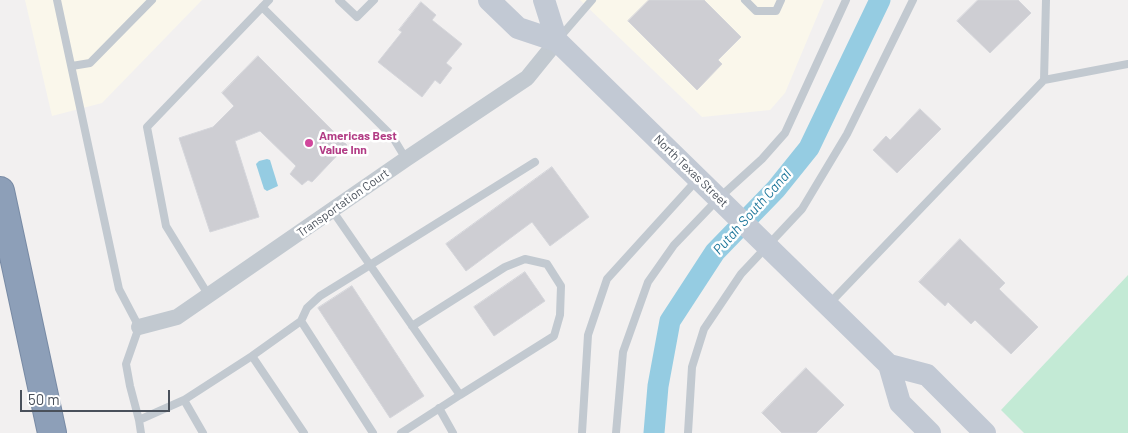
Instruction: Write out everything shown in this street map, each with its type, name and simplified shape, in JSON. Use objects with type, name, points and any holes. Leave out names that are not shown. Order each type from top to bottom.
[{"type":"highway","points":[[0,190],[52,433]]},
{"type":"main road","name":"North Texas Street","points":[[489,0],[518,28],[557,41],[889,365],[927,375],[985,433]]},
{"type":"main road","name":"North Texas Street","points":[[544,0],[557,41]]},
{"type":"main road","name":"North Texas Street","points":[[889,365],[900,403],[930,433]]},
{"type":"street","name":"Transportation Court","points":[[139,327],[177,317],[209,296],[526,78],[557,41]]},
{"type":"lane","points":[[57,0],[119,289],[139,327],[126,364],[141,433]]},
{"type":"lane","points":[[72,66],[90,63],[152,0]]},
{"type":"lane","points":[[209,296],[166,226],[147,127],[269,0]]},
{"type":"lane","points":[[340,0],[357,17],[374,0]]},
{"type":"lane","points":[[557,41],[592,0]]},
{"type":"lane","points":[[745,0],[756,11],[776,11],[781,0]]},
{"type":"lane","points":[[616,433],[623,352],[648,282],[674,245],[726,205],[785,133],[846,0]]},
{"type":"lane","points":[[688,433],[692,367],[704,329],[761,240],[802,208],[847,134],[912,0]]},
{"type":"lane","points":[[1044,80],[1046,0]]},
{"type":"lane","points":[[262,7],[392,136],[406,159]]},
{"type":"lane","points":[[828,306],[1044,80],[1128,64]]},
{"type":"lane","points":[[139,420],[184,400],[252,356],[301,321],[307,308],[320,296],[535,162]]},
{"type":"lane","points":[[582,433],[588,335],[607,279],[698,178]]},
{"type":"lane","points":[[332,210],[460,395]]},
{"type":"lane","points":[[401,433],[554,336],[560,315],[561,286],[547,264],[525,259],[505,267],[412,326]]},
{"type":"lane","points":[[301,321],[373,433]]},
{"type":"lane","points":[[252,356],[304,433]]},
{"type":"lane","points":[[184,400],[203,433]]},
{"type":"lane","points":[[439,408],[453,433]]},
{"type":"shaded area","points":[[25,0],[202,0],[102,103],[52,116]]},
{"type":"shaded area","points":[[580,0],[824,0],[785,93],[770,110],[702,117]]},
{"type":"green space","points":[[1128,275],[1128,433],[1024,433],[1001,410]]},
{"type":"water","points":[[267,159],[270,160],[278,186],[267,191],[264,189],[256,164]]},
{"type":"building","points":[[649,0],[704,0],[741,37],[718,60],[722,64],[697,90],[628,21]]},
{"type":"building","points":[[978,0],[1018,0],[1031,13],[990,53],[957,21]]},
{"type":"building","points":[[421,2],[436,15],[432,20],[462,44],[446,63],[452,68],[440,84],[435,80],[422,97],[378,62],[402,32],[399,30]]},
{"type":"building","name":"Americas Best Value Inn","points":[[258,56],[347,145],[312,182],[308,180],[302,185],[290,174],[296,166],[260,131],[235,141],[259,217],[210,232],[179,138],[213,127],[234,106],[222,93]]},
{"type":"building","points":[[920,109],[941,129],[897,173],[873,150],[886,136],[890,140]]},
{"type":"building","points":[[552,167],[589,217],[550,246],[532,222],[466,271],[446,244]]},
{"type":"building","points":[[960,239],[1005,283],[999,289],[1038,327],[1011,354],[975,320],[971,324],[948,302],[945,306],[919,282]]},
{"type":"building","points":[[525,272],[545,301],[494,336],[474,307]]},
{"type":"building","points":[[352,286],[424,396],[390,418],[318,308]]},
{"type":"building","points":[[806,368],[844,405],[816,433],[782,433],[762,413]]},
{"type":"waterway","name":"Putah South Canal","points":[[654,433],[658,386],[670,321],[715,252],[776,189],[809,148],[880,0]]},
{"type":"place","name":"Americas Best Value Inn","points":[[309,143]]}]
